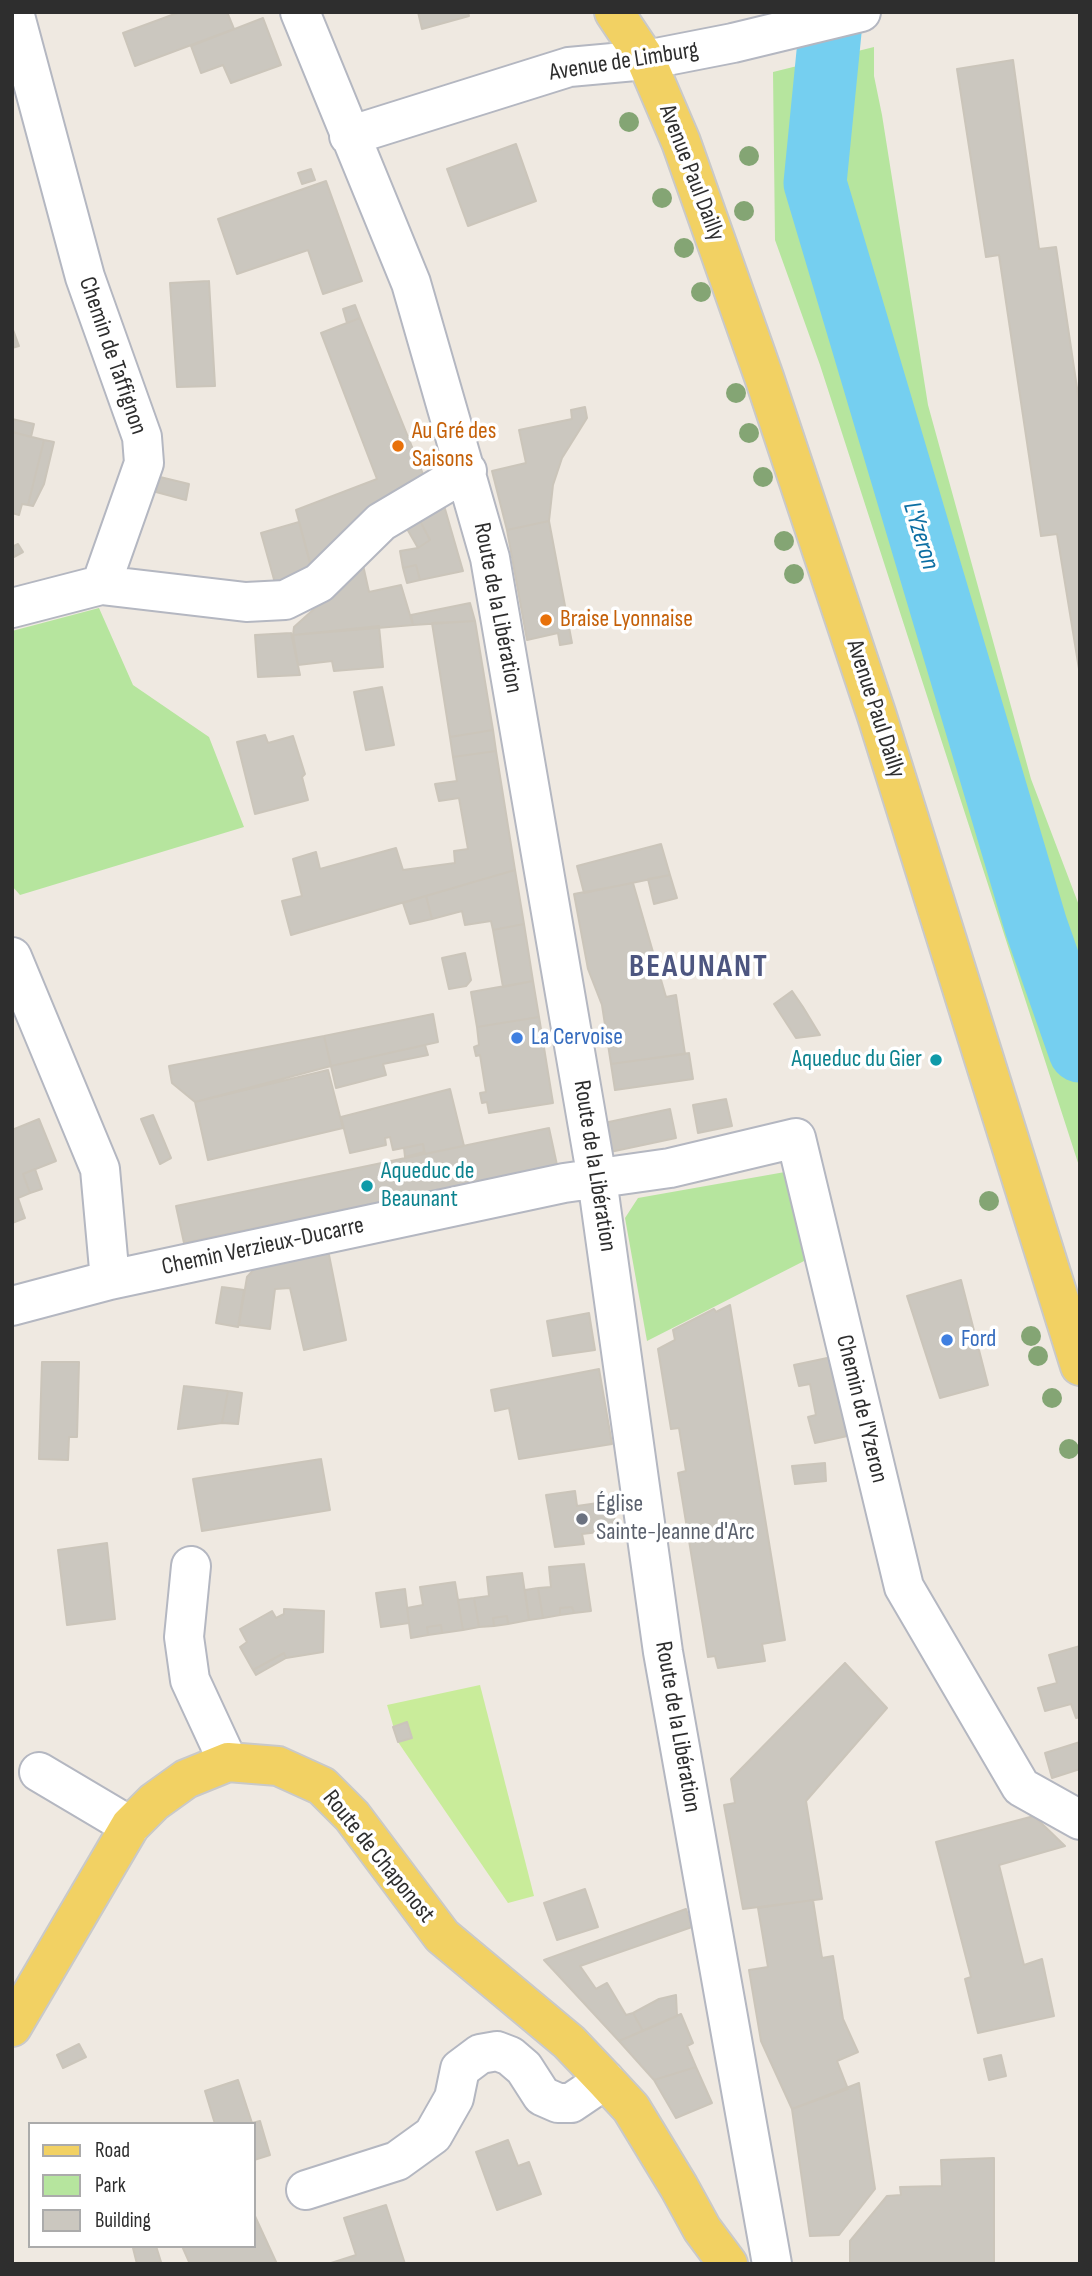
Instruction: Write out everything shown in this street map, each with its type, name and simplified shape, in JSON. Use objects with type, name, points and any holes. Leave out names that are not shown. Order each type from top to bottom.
[{"type":"main road","points":[[614,12],[646,60]]},
{"type":"main road","name":"Avenue Paul Dailly","points":[[646,60],[681,142],[715,234],[822,548],[909,816],[1080,1366]]},
{"type":"main road","name":"Route de Chaponost","points":[[12,2027],[130,1826],[154,1802],[186,1779],[228,1762],[278,1766],[322,1786],[352,1816],[442,1936],[569,2042],[606,2080],[631,2108],[702,2229],[728,2264]]},
{"type":"street","name":"Chemin de Taffignon","points":[[14,12],[85,277],[142,437],[144,463],[101,585]]},
{"type":"street","name":"Route de la Libération","points":[[300,12],[411,283],[490,558],[597,1179],[663,1653],[772,2264]]},
{"type":"street","name":"Avenue de Limburg","points":[[349,136],[569,67],[646,60],[761,37],[861,12]]},
{"type":"street","points":[[12,608],[101,585],[246,602],[285,600],[319,583],[381,522],[467,471]]},
{"type":"street","points":[[12,957],[100,1169],[110,1280]]},
{"type":"street","name":"Chemin de l'Yzeron","points":[[597,1179],[670,1168],[796,1138],[904,1587],[1021,1787],[1080,1820]]},
{"type":"street","name":"Chemin Verzieux-Ducarre","points":[[12,1306],[110,1280],[564,1183],[597,1179]]},
{"type":"street","points":[[191,1566],[184,1637],[190,1680],[228,1762]]},
{"type":"street","points":[[39,1772],[130,1826]]},
{"type":"street","points":[[306,2190],[397,2161],[433,2135],[454,2098],[460,2069],[480,2054],[497,2052],[510,2056],[524,2068],[542,2096],[558,2103],[571,2103],[606,2080]]},
{"type":"green space","points":[[874,47],[874,76],[928,405],[1031,779],[1080,908],[1080,1169],[820,365],[775,240],[773,72]]},
{"type":"green space","points":[[99,608],[133,685],[209,737],[244,827],[20,895],[12,886],[12,631]]},
{"type":"green space","points":[[785,1172],[808,1259],[647,1341],[625,1218],[638,1198]]},
{"type":"green space","points":[[480,1685],[534,1896],[508,1903],[398,1742],[387,1705]]},
{"type":"building","points":[[180,12],[227,12],[234,29],[135,66],[123,33]]},
{"type":"building","points":[[418,12],[468,12],[469,16],[422,29]]},
{"type":"building","points":[[263,18],[281,65],[231,83],[223,65],[201,73],[191,46]]},
{"type":"building","points":[[1013,60],[1039,249],[1056,247],[1080,408],[1080,675],[1057,534],[1041,536],[999,255],[986,257],[957,69]]},
{"type":"building","points":[[516,144],[536,201],[468,226],[447,169]]},
{"type":"building","points":[[311,169],[315,180],[302,184],[298,173]]},
{"type":"building","points":[[326,181],[362,281],[323,294],[308,250],[237,274],[218,219]]},
{"type":"building","points":[[209,281],[215,386],[177,387],[170,283]]},
{"type":"building","points":[[355,305],[360,318],[347,323],[343,309]]},
{"type":"building","points":[[360,318],[425,479],[313,573],[296,510],[377,479],[321,333]]},
{"type":"building","points":[[12,327],[19,346],[12,348]]},
{"type":"building","points":[[585,407],[587,418],[562,458],[553,485],[549,521],[507,530],[492,471],[526,463],[519,430],[572,419],[571,410]]},
{"type":"building","points":[[12,419],[34,424],[31,437],[12,432]]},
{"type":"building","points":[[12,432],[44,440],[28,505],[22,504],[19,515],[12,513]]},
{"type":"building","points":[[44,440],[54,442],[44,484],[33,506],[28,505]]},
{"type":"building","points":[[160,477],[189,484],[186,500],[156,492]]},
{"type":"building","points":[[443,502],[463,571],[420,580],[416,565],[403,568],[400,551],[418,548],[430,540],[419,519]]},
{"type":"building","points":[[419,519],[430,540],[418,548],[406,527]]},
{"type":"building","points":[[549,521],[572,643],[560,645],[558,633],[527,640],[507,530]]},
{"type":"building","points":[[299,522],[312,571],[275,583],[261,533]]},
{"type":"building","points":[[18,544],[23,552],[12,558],[12,547]]},
{"type":"building","points":[[363,565],[369,592],[401,585],[413,625],[293,635],[294,627]]},
{"type":"building","points":[[416,565],[420,580],[407,583],[403,568]]},
{"type":"building","points":[[470,603],[475,621],[413,625],[411,615]]},
{"type":"building","points":[[475,621],[493,730],[450,737],[432,623]]},
{"type":"building","points":[[379,626],[383,667],[334,671],[332,661],[298,665],[293,635]]},
{"type":"building","points":[[291,633],[300,675],[258,677],[255,635]]},
{"type":"building","points":[[382,687],[394,745],[366,750],[354,692]]},
{"type":"building","points":[[493,730],[496,751],[453,757],[450,737]]},
{"type":"building","points":[[265,735],[268,743],[293,736],[305,774],[302,777],[308,800],[255,814],[237,742]]},
{"type":"building","points":[[496,751],[515,870],[291,935],[282,901],[302,896],[293,859],[316,852],[320,869],[396,848],[403,870],[455,863],[454,851],[468,849],[459,798],[439,801],[435,784],[457,781],[453,757]]},
{"type":"building","points":[[661,844],[670,875],[584,893],[577,866]]},
{"type":"building","points":[[515,870],[524,924],[493,930],[491,921],[465,925],[462,911],[432,919],[426,896]]},
{"type":"building","points":[[670,875],[677,898],[654,904],[648,879]]},
{"type":"building","points":[[633,883],[666,997],[676,995],[685,1054],[611,1064],[602,1005],[588,969],[574,894]]},
{"type":"building","points":[[426,896],[432,919],[410,924],[403,903]]},
{"type":"building","points":[[524,924],[533,981],[503,987],[493,930]]},
{"type":"building","points":[[465,953],[471,980],[466,986],[449,989],[442,958]]},
{"type":"building","points":[[533,981],[539,1017],[477,1027],[471,992]]},
{"type":"building","points":[[792,991],[820,1035],[796,1038],[774,1004]]},
{"type":"building","points":[[433,1014],[438,1042],[331,1066],[324,1036]]},
{"type":"building","points":[[539,1017],[553,1103],[489,1113],[487,1102],[482,1103],[480,1093],[486,1092],[480,1055],[476,1056],[474,1047],[479,1045],[477,1027]]},
{"type":"building","points":[[324,1036],[331,1066],[195,1102],[172,1083],[169,1066]]},
{"type":"building","points":[[425,1045],[428,1055],[383,1064],[386,1075],[336,1088],[331,1066]]},
{"type":"building","points":[[689,1053],[693,1079],[615,1090],[611,1064]]},
{"type":"building","points":[[328,1070],[343,1128],[208,1160],[195,1102]]},
{"type":"building","points":[[450,1089],[464,1146],[425,1154],[423,1144],[393,1150],[390,1137],[385,1138],[386,1145],[350,1153],[341,1117]]},
{"type":"building","points":[[726,1099],[732,1126],[698,1133],[693,1105]]},
{"type":"building","points":[[670,1109],[676,1138],[610,1152],[604,1123]]},
{"type":"building","points":[[153,1115],[171,1158],[160,1164],[141,1119]]},
{"type":"building","points":[[39,1119],[56,1161],[23,1174],[30,1193],[18,1198],[25,1218],[12,1223],[12,1130]]},
{"type":"building","points":[[549,1128],[557,1165],[184,1243],[176,1206]]},
{"type":"building","points":[[423,1144],[424,1152],[405,1157],[404,1148]]},
{"type":"building","points":[[35,1169],[42,1189],[30,1193],[23,1174]]},
{"type":"building","points":[[328,1250],[346,1340],[304,1350],[290,1288],[275,1289],[270,1329],[239,1325],[247,1277],[257,1266]]},
{"type":"building","name":"Ford","points":[[961,1280],[988,1385],[940,1398],[907,1296]]},
{"type":"building","points":[[222,1287],[244,1290],[238,1327],[216,1323]]},
{"type":"building","points":[[730,1305],[785,1640],[762,1644],[765,1661],[718,1668],[715,1656],[708,1657],[678,1473],[686,1471],[679,1428],[671,1429],[658,1349],[675,1340],[673,1330],[714,1309],[716,1312]]},
{"type":"building","points":[[589,1313],[595,1350],[553,1356],[547,1321]]},
{"type":"building","points":[[832,1357],[852,1435],[815,1443],[808,1417],[816,1415],[810,1384],[799,1386],[794,1365]]},
{"type":"building","points":[[42,1362],[79,1362],[77,1437],[69,1437],[68,1460],[39,1459]]},
{"type":"building","points":[[599,1369],[612,1444],[519,1459],[509,1408],[495,1411],[491,1390]]},
{"type":"building","points":[[184,1386],[228,1391],[222,1423],[178,1429]]},
{"type":"building","points":[[228,1391],[242,1393],[238,1424],[222,1423]]},
{"type":"building","points":[[321,1459],[330,1510],[202,1531],[193,1479]]},
{"type":"building","points":[[825,1463],[826,1481],[795,1484],[792,1466]]},
{"type":"building","name":"Église Sainte-Jeanne d'Arc","points":[[575,1491],[577,1506],[612,1501],[616,1530],[582,1534],[584,1544],[555,1547],[546,1495]]},
{"type":"building","points":[[107,1543],[115,1619],[67,1625],[58,1550]]},
{"type":"building","points":[[584,1564],[591,1611],[574,1613],[572,1607],[560,1608],[560,1615],[543,1618],[538,1588],[551,1587],[549,1567]]},
{"type":"building","points":[[522,1573],[529,1620],[508,1624],[507,1616],[493,1618],[494,1626],[479,1627],[474,1598],[489,1596],[487,1577]]},
{"type":"building","points":[[455,1582],[463,1630],[442,1633],[441,1625],[427,1627],[428,1635],[411,1638],[407,1608],[423,1605],[420,1587]]},
{"type":"building","points":[[538,1588],[543,1618],[529,1620],[525,1590]]},
{"type":"building","points":[[405,1589],[409,1623],[381,1627],[376,1593]]},
{"type":"building","points":[[474,1598],[479,1627],[463,1630],[458,1600]]},
{"type":"building","points":[[572,1607],[574,1613],[560,1615],[560,1608]]},
{"type":"building","points":[[284,1609],[324,1611],[323,1652],[286,1658],[284,1653],[253,1670],[240,1647],[247,1642],[240,1629],[272,1611],[276,1618],[284,1614]]},
{"type":"building","points":[[507,1616],[508,1624],[494,1626],[493,1618]]},
{"type":"building","points":[[441,1625],[442,1633],[428,1635],[427,1627]]},
{"type":"building","points":[[1080,1646],[1080,1717],[1076,1718],[1071,1704],[1045,1711],[1038,1688],[1057,1683],[1049,1655]]},
{"type":"building","points":[[284,1653],[286,1658],[256,1675],[253,1670]]},
{"type":"building","points":[[845,1663],[887,1708],[806,1801],[822,1899],[743,1909],[724,1805],[735,1803],[731,1779]]},
{"type":"building","points":[[407,1722],[412,1738],[398,1742],[393,1727]]},
{"type":"building","points":[[1080,1742],[1080,1769],[1052,1778],[1045,1753]]},
{"type":"building","points":[[1034,1816],[1065,1846],[999,1865],[1024,1965],[1042,1959],[1054,2016],[978,2033],[965,1979],[971,1977],[936,1842]]},
{"type":"building","points":[[585,1889],[598,1927],[557,1940],[544,1903]]},
{"type":"building","points":[[813,1900],[822,1958],[833,1956],[843,2019],[858,2052],[837,2061],[848,2089],[792,2109],[761,2041],[749,1970],[768,1967],[758,1908]]},
{"type":"building","points":[[686,1909],[692,1927],[580,1966],[596,1989],[607,1983],[626,2015],[633,2013],[643,2031],[619,2041],[544,1960]]},
{"type":"building","points":[[676,1995],[677,2016],[643,2031],[633,2013],[659,1999]]},
{"type":"building","points":[[681,2014],[693,2043],[687,2046],[696,2067],[654,2080],[619,2041]]},
{"type":"building","points":[[79,2044],[86,2057],[63,2068],[57,2055]]},
{"type":"building","points":[[1001,2055],[1006,2076],[989,2080],[984,2059]]},
{"type":"building","points":[[696,2067],[712,2103],[676,2118],[654,2080]]},
{"type":"building","points":[[238,2080],[252,2122],[214,2122],[205,2091]]},
{"type":"building","points":[[859,2083],[875,2189],[839,2235],[810,2236],[792,2109]]},
{"type":"building","points":[[260,2121],[270,2155],[256,2159],[256,2122]]},
{"type":"building","points":[[508,2140],[518,2166],[529,2162],[541,2194],[497,2210],[476,2152]]},
{"type":"building","points":[[994,2158],[994,2264],[850,2264],[850,2241],[887,2196],[901,2195],[900,2187],[942,2186],[941,2160]]},
{"type":"building","points":[[386,2205],[405,2264],[328,2264],[356,2255],[344,2218]]},
{"type":"building","points":[[256,2218],[277,2264],[190,2264],[183,2248],[256,2248]]},
{"type":"building","points":[[133,2248],[157,2248],[161,2262],[137,2264]]},
{"type":"waterway","name":"L'Yzeron","points":[[832,12],[815,183],[1036,926],[1080,1051]]},
{"type":"place","name":"Au Gré des Saisons","points":[[398,446]]},
{"type":"place","name":"Braise Lyonnaise","points":[[546,620]]},
{"type":"place","name":"La Cervoise","points":[[517,1038]]},
{"type":"place","name":"Aqueduc du Gier","points":[[936,1060]]},
{"type":"place","name":"Aqueduc de Beaunant","points":[[367,1186]]},
{"type":"place","name":"Ford","points":[[947,1340]]},
{"type":"place","name":"Église Sainte-Jeanne d'Arc","points":[[582,1519]]},
{"type":"district","name":"BEAUNANT","points":[[699,968]]}]
